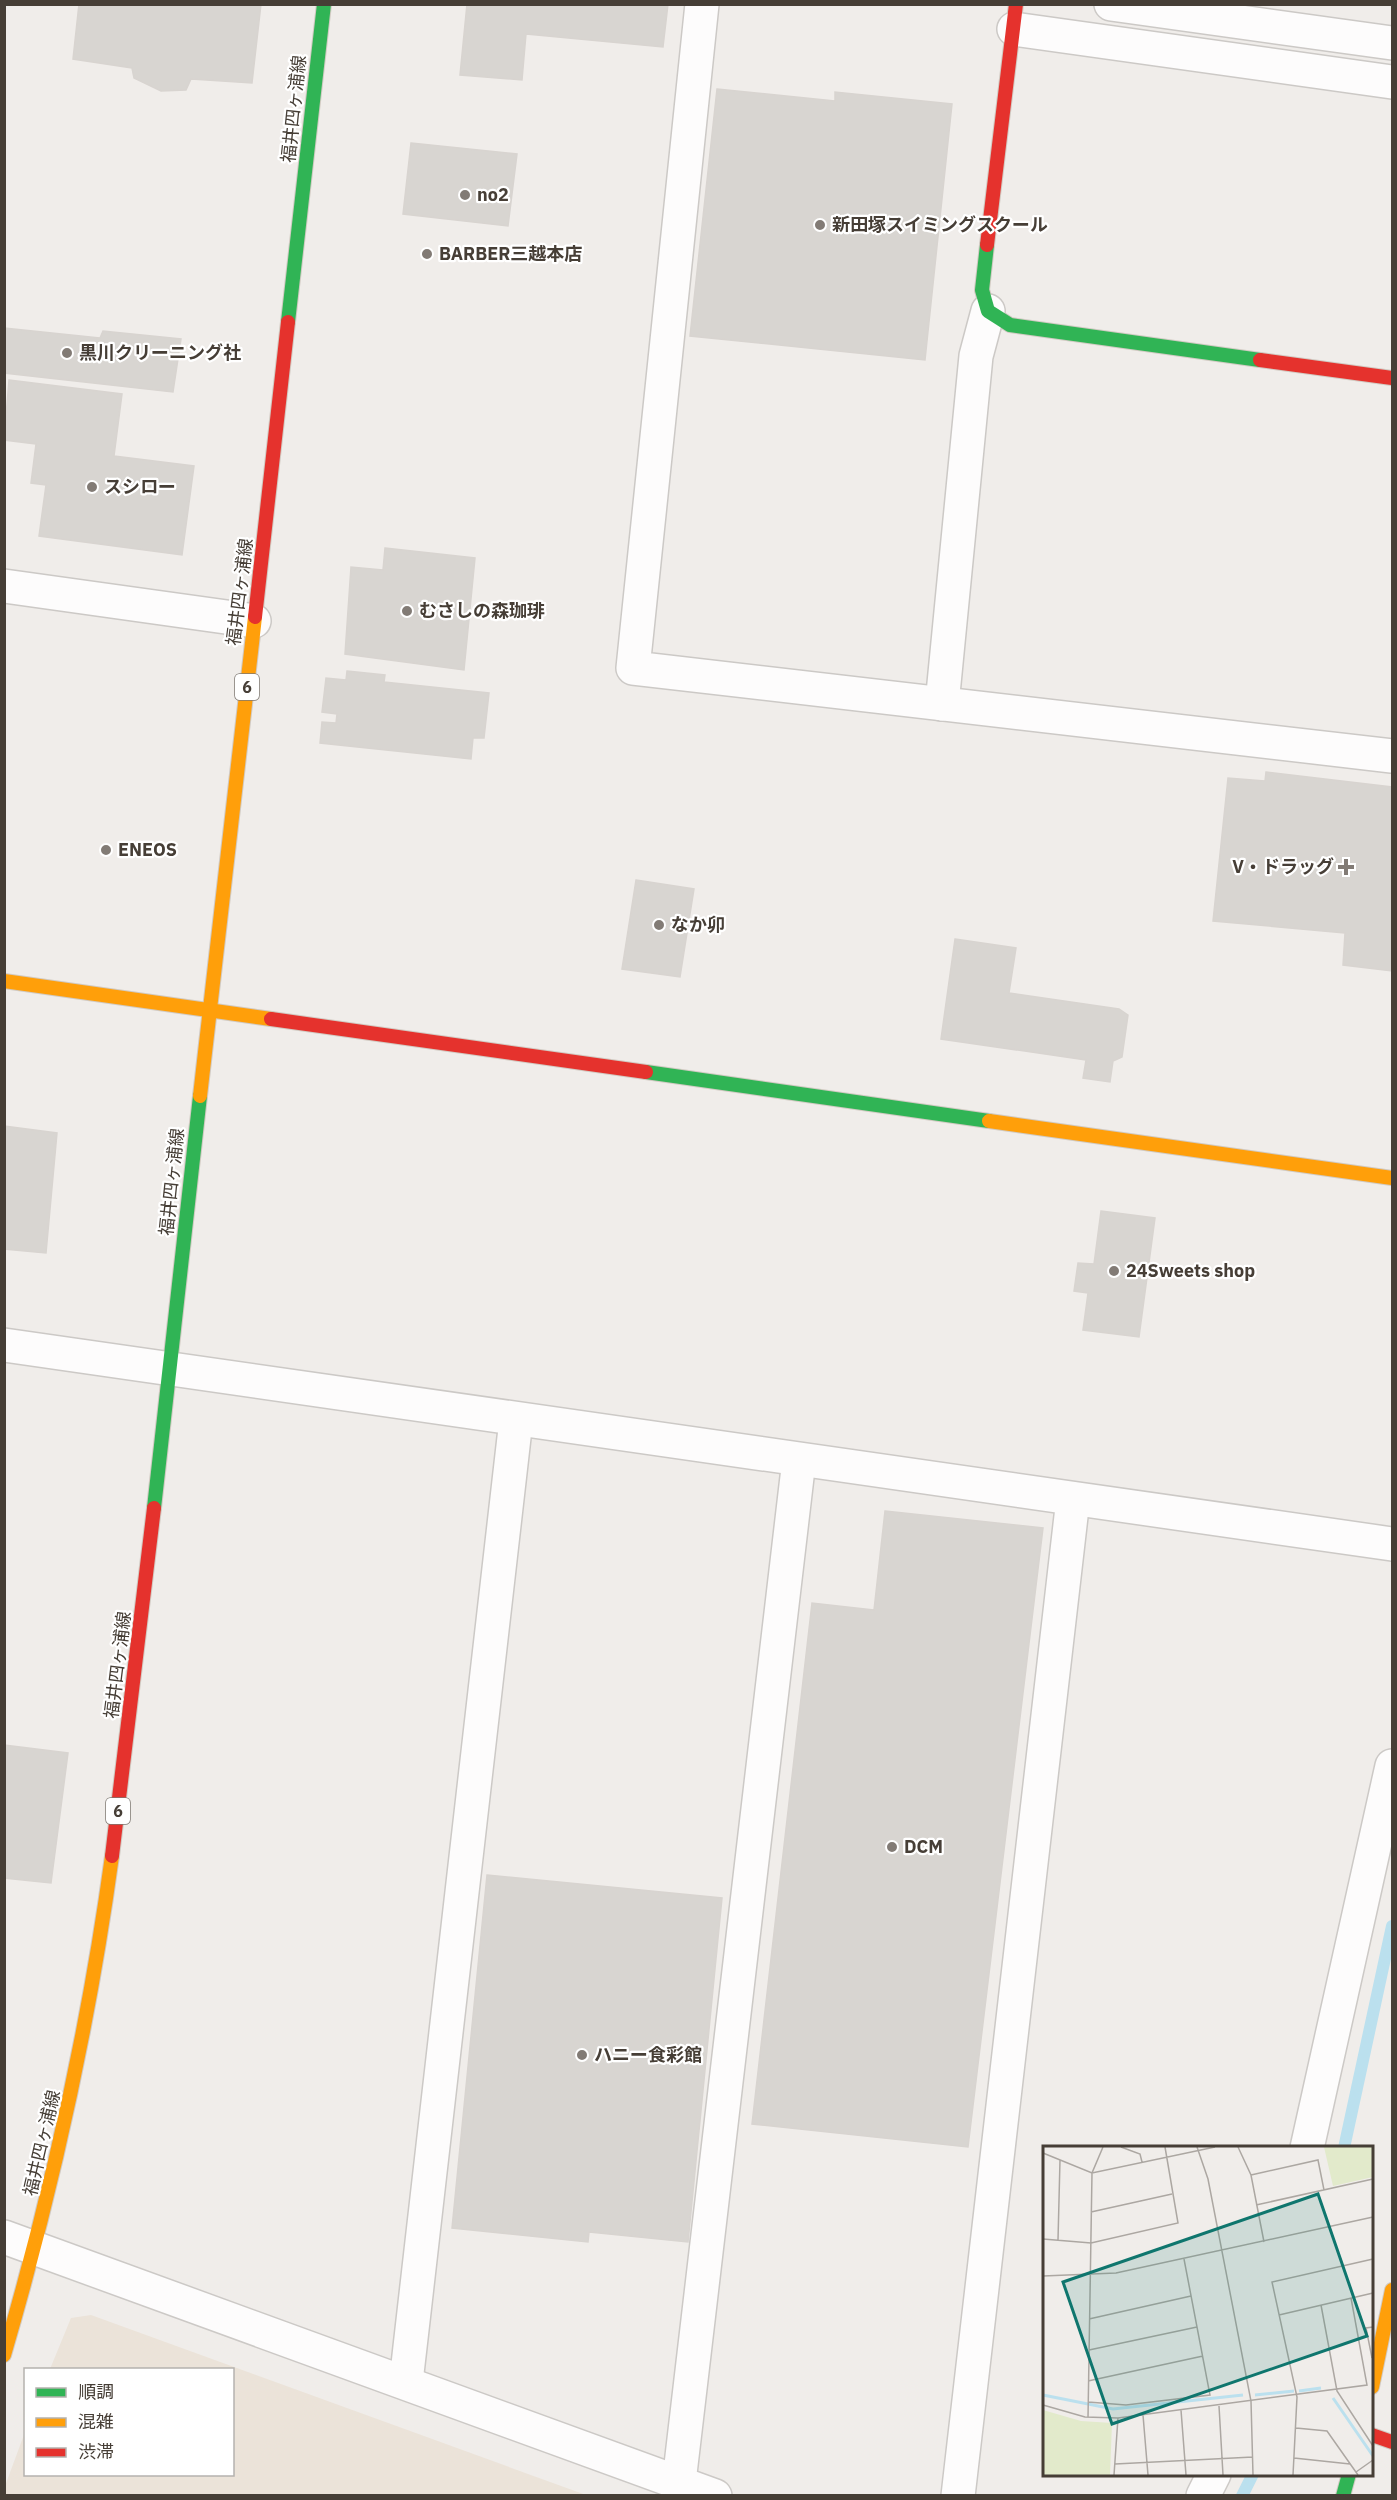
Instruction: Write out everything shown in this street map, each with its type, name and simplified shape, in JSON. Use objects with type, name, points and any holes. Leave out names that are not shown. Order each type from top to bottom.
[{"type":"main road","name":"福井四ヶ浦線","points":[[4,2355],[36,2248],[64,2129],[89,2008],[123,1780],[208,1010],[255,621],[324,4]]},
{"type":"main road","points":[[1015,17],[982,290],[988,311],[1010,325],[1392,378]]},
{"type":"main road","points":[[4,981],[1392,1178]]},
{"type":"main road","points":[[1373,2378],[1392,2290]]},
{"type":"main road","points":[[1373,2436],[1392,2442]]},
{"type":"main road","points":[[1343,2496],[1349,2476]]},
{"type":"street","points":[[702,4],[633,669],[1392,756]]},
{"type":"street","points":[[1112,4],[1392,43]]},
{"type":"street","points":[[1015,17],[1392,82]]},
{"type":"street","points":[[942,704],[976,356],[988,311]]},
{"type":"street","points":[[4,586],[255,621]]},
{"type":"street","points":[[4,1345],[1392,1544]]},
{"type":"street","points":[[406,2382],[516,1420]]},
{"type":"street","points":[[679,2482],[799,1460]]},
{"type":"street","points":[[958,2496],[1073,1499]]},
{"type":"street","points":[[1307,2146],[1392,1766]]},
{"type":"street","points":[[4,2237],[715,2496]]},
{"type":"street","points":[[1203,2496],[1213,2476]]},
{"type":"shaded area","points":[[91,2315],[586,2495],[5,2495],[5,2486],[24,2435],[24,2476],[234,2476],[234,2368],[50,2368],[71,2318]]},
{"type":"building","points":[[79,4],[261,4],[252,83],[191,79],[186,90],[161,91],[134,78],[132,68],[73,59]]},
{"type":"building","points":[[467,4],[668,4],[663,47],[526,34],[522,80],[460,75]]},
{"type":"building","points":[[717,89],[835,101],[835,92],[952,104],[925,360],[690,336]]},
{"type":"building","points":[[411,143],[517,154],[508,226],[403,214]]},
{"type":"building","points":[[4,328],[100,338],[103,331],[181,339],[173,392],[4,373]]},
{"type":"building","points":[[9,380],[122,394],[114,456],[194,466],[182,555],[39,536],[46,485],[31,483],[36,444],[4,440]]},
{"type":"building","points":[[385,548],[475,558],[464,670],[345,654],[351,567],[383,570]]},
{"type":"building","points":[[347,671],[385,675],[384,682],[489,693],[484,738],[473,738],[471,759],[320,743],[322,722],[336,723],[337,714],[322,712],[326,678],[346,680]]},
{"type":"building","points":[[1266,772],[1392,787],[1392,971],[1343,965],[1345,933],[1213,921],[1228,778],[1265,781]]},
{"type":"building","points":[[636,880],[694,889],[680,977],[622,969]]},
{"type":"building","points":[[955,939],[1016,948],[1009,993],[1119,1009],[1128,1015],[1122,1057],[1113,1061],[1110,1082],[1083,1078],[1086,1060],[941,1039]]},
{"type":"building","points":[[4,1126],[57,1133],[46,1253],[4,1249]]},
{"type":"building","points":[[1101,1211],[1155,1218],[1139,1337],[1083,1330],[1088,1293],[1074,1291],[1078,1263],[1094,1264]]},
{"type":"building","points":[[885,1511],[1043,1528],[968,2147],[752,2124],[812,1603],[874,1610]]},
{"type":"building","points":[[4,1745],[68,1753],[51,1883],[4,1878]]},
{"type":"building","points":[[487,1875],[722,1898],[688,2242],[589,2232],[588,2242],[452,2228]]},
{"type":"waterway","points":[[1344,2146],[1392,1926]]},
{"type":"waterway","points":[[1242,2496],[1252,2476]]},
{"type":"traffic: fast","points":[[288,322],[324,4]]},
{"type":"traffic: fast","points":[[987,245],[982,290],[988,311],[1010,325],[1260,360]]},
{"type":"traffic: fast","points":[[646,1072],[989,1121]]},
{"type":"traffic: fast","points":[[154,1508],[200,1096]]},
{"type":"traffic: fast","points":[[1343,2496],[1348,2476]]},
{"type":"traffic: slow","points":[[200,1096],[255,617]]},
{"type":"traffic: slow","points":[[4,981],[271,1019]]},
{"type":"traffic: slow","points":[[989,1121],[1392,1178]]},
{"type":"traffic: slow","points":[[4,2355],[38,2232],[67,2107],[92,1982],[112,1856]]},
{"type":"traffic: slow","points":[[1373,2382],[1392,2290]]},
{"type":"traffic: jam","points":[[987,245],[1016,4]]},
{"type":"traffic: jam","points":[[255,617],[288,322]]},
{"type":"traffic: jam","points":[[1260,360],[1392,378]]},
{"type":"traffic: jam","points":[[271,1019],[646,1072]]},
{"type":"traffic: jam","points":[[112,1856],[154,1508]]},
{"type":"traffic: jam","points":[[1373,2435],[1392,2442]]},
{"type":"place","name":"no2","points":[[465,195]]},
{"type":"place","name":"新田塚スイミングスクール","points":[[820,225]]},
{"type":"place","name":"BARBER三越本店","points":[[427,254]]},
{"type":"place","name":"黒川クリーニング社","points":[[67,353]]},
{"type":"place","name":"スシロー","points":[[92,487]]},
{"type":"place","name":"むさしの森珈琲","points":[[407,611]]},
{"type":"place","name":"ENEOS","points":[[106,850]]},
{"type":"place","name":"V・ドラッグ","points":[[1346,867]]},
{"type":"place","name":"なか卯","points":[[659,925]]},
{"type":"place","name":"24Sweets shop","points":[[1114,1271]]},
{"type":"place","name":"DCM","points":[[892,1847]]},
{"type":"place","name":"ハニー食彩館","points":[[582,2055]]}]
